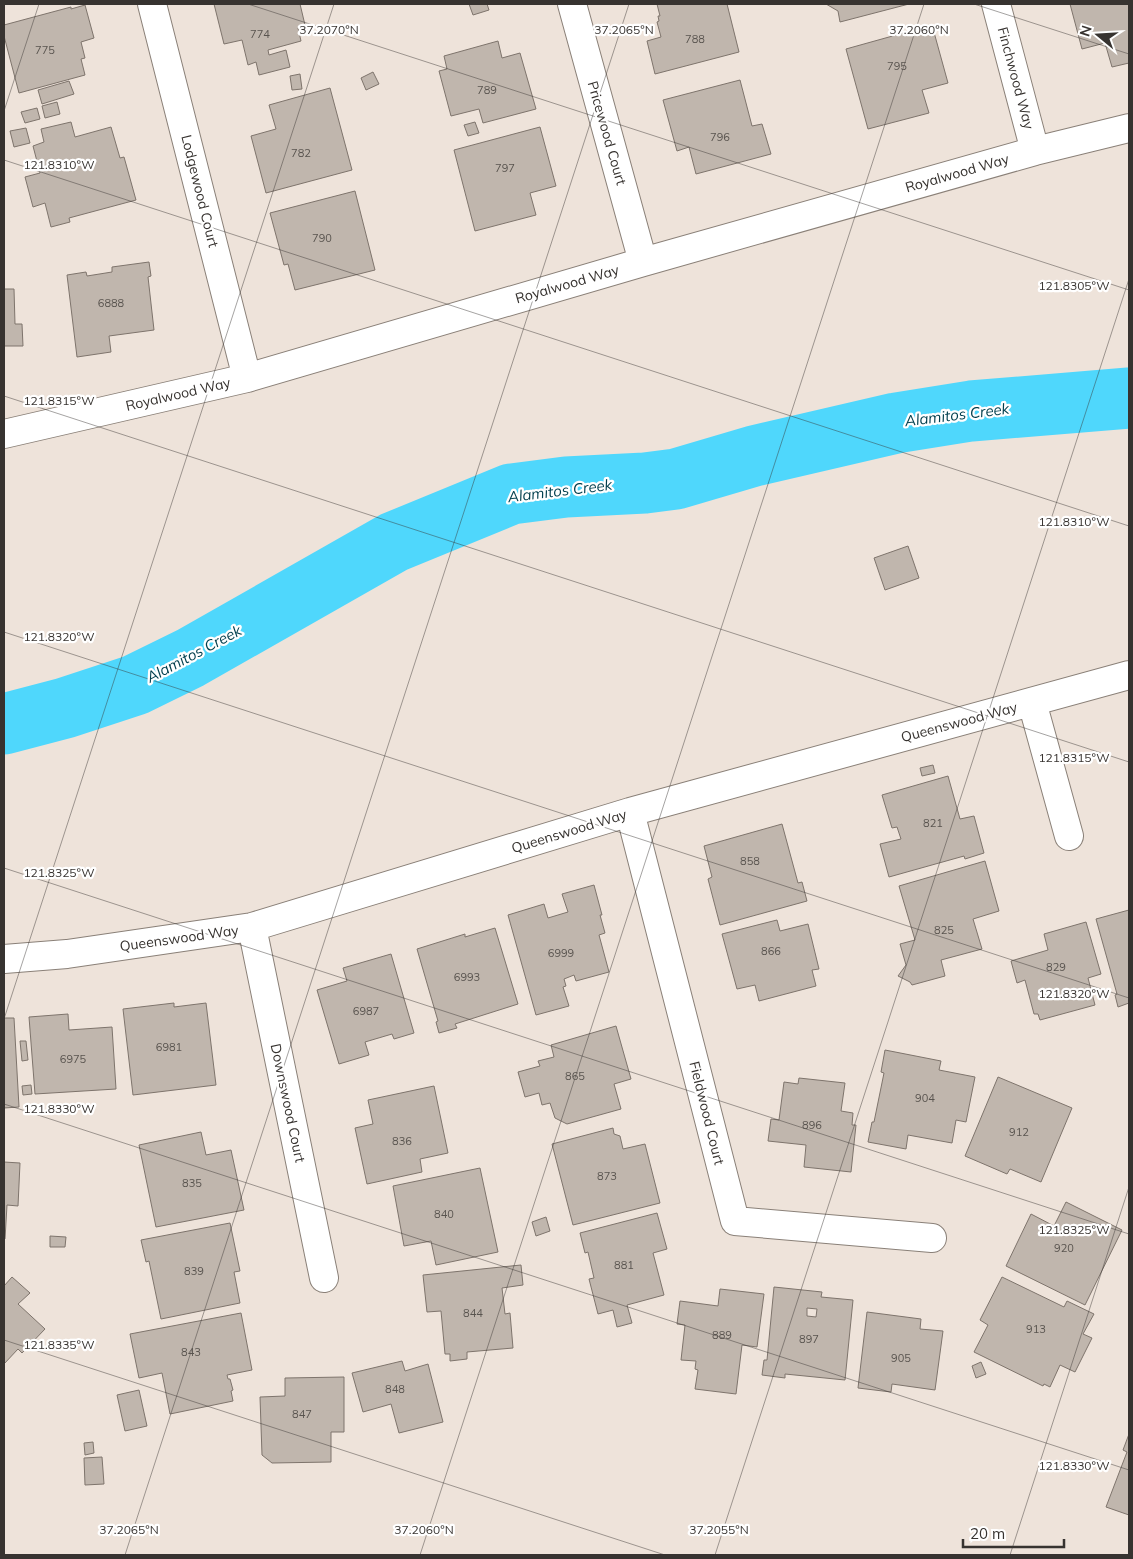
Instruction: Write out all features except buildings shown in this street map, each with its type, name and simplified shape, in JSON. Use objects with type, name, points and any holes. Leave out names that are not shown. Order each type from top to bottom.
[{"type":"street","name":"Lodgewood Court","points":[[152,4],[247,378]]},
{"type":"street","name":"Pricewood Court","points":[[572,4],[643,262]]},
{"type":"street","name":"Finchwood Way","points":[[996,4],[1035,151]]},
{"type":"street","name":"Royalwood Way","points":[[4,434],[247,378],[643,262],[1035,151],[1129,128]]},
{"type":"street","name":"Queenswood Way","points":[[4,959],[67,954],[252,927],[630,812],[1129,674]]},
{"type":"street","points":[[1032,702],[1069,836]]},
{"type":"street","name":"Fieldwood Court","points":[[630,812],[735,1222],[932,1238]]},
{"type":"street","name":"Downswood Court","points":[[252,927],[324,1278]]},
{"type":"waterway","name":"Alamitos Creek","points":[[4,724],[65,708],[135,685],[190,658],[394,542],[511,494],[566,487],[645,483],[676,479],[754,456],[896,423],[971,411],[1129,398]]}]
